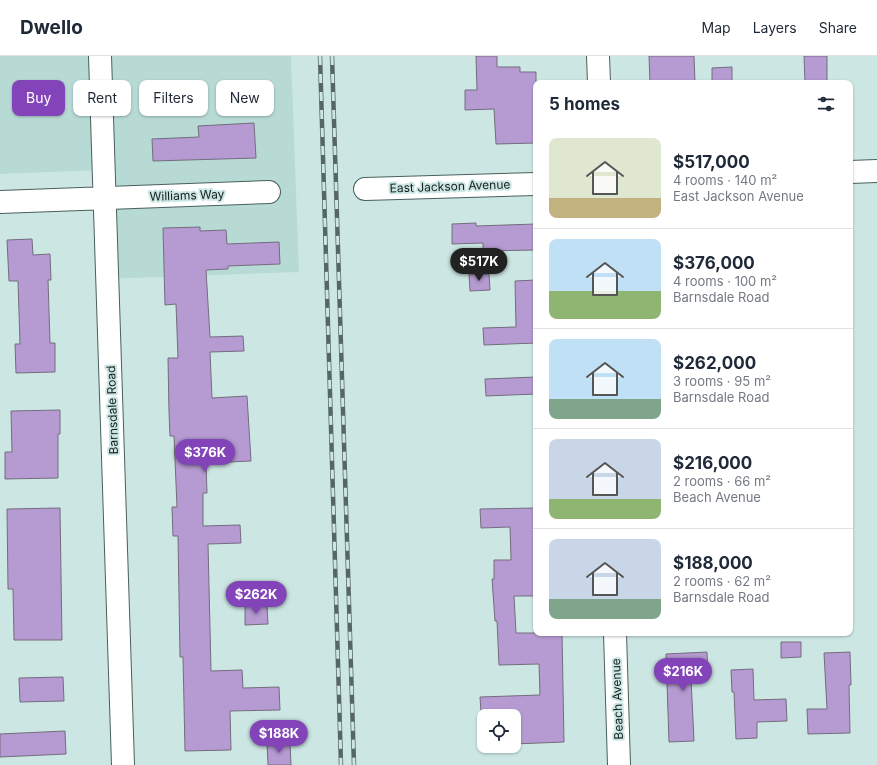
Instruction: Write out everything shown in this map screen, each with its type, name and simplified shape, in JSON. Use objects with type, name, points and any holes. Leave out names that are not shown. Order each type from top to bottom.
[{"type":"street","name":"Barnsdale Road","points":[[100,56],[124,765]]},
{"type":"street","points":[[598,56],[598,80]]},
{"type":"street","points":[[853,172],[877,171]]},
{"type":"street","name":"East Jackson Avenue","points":[[365,189],[533,184]]},
{"type":"street","name":"Williams Way","points":[[106,198],[268,192]]},
{"type":"street","points":[[0,202],[106,198]]},
{"type":"street","name":"Beach Avenue","points":[[615,636],[619,765]]},
{"type":"shaded area","points":[[0,56],[291,56],[299,272],[105,279],[101,170],[0,174]]},
{"type":"building","points":[[476,56],[497,56],[497,67],[520,67],[520,72],[536,72],[536,80],[533,80],[533,143],[496,144],[494,109],[465,110],[465,90],[477,90]]},
{"type":"building","points":[[649,56],[694,56],[695,80],[650,80]]},
{"type":"building","points":[[804,56],[827,56],[827,80],[805,80]]},
{"type":"building","points":[[732,67],[732,80],[712,80],[712,68]]},
{"type":"building","points":[[254,123],[256,158],[153,161],[152,139],[199,137],[198,126]]},
{"type":"building","points":[[476,223],[476,226],[533,224],[533,250],[483,251],[483,243],[452,244],[452,224]]},
{"type":"building","points":[[200,227],[200,231],[226,230],[227,244],[279,242],[280,264],[228,266],[228,269],[206,270],[210,337],[243,336],[244,351],[210,352],[212,398],[247,396],[251,461],[206,463],[207,493],[203,493],[203,526],[240,525],[241,543],[208,544],[211,671],[242,670],[243,688],[279,687],[280,710],[230,711],[231,750],[185,751],[183,657],[180,657],[178,536],[173,536],[172,507],[177,507],[174,436],[170,436],[169,412],[168,358],[178,358],[176,304],[165,305],[163,228]]},
{"type":"building","points":[[32,239],[33,255],[50,254],[51,280],[48,280],[50,343],[55,343],[55,372],[16,373],[15,344],[20,344],[18,281],[9,281],[7,240]]},
{"type":"building","points":[[469,274],[489,274],[490,290],[470,291]]},
{"type":"building","points":[[533,280],[533,343],[484,345],[483,328],[516,327],[515,281]]},
{"type":"building","points":[[533,377],[533,394],[486,396],[485,379]]},
{"type":"building","points":[[60,410],[60,434],[58,434],[58,478],[5,479],[5,452],[12,452],[11,411]]},
{"type":"building","points":[[60,508],[62,640],[14,640],[13,589],[8,589],[7,509]]},
{"type":"building","points":[[533,508],[533,596],[514,596],[516,633],[533,633],[533,636],[562,636],[564,742],[521,744],[521,709],[481,709],[480,697],[540,695],[539,664],[499,665],[497,621],[495,621],[492,579],[494,579],[494,560],[511,560],[510,527],[481,528],[480,509]]},
{"type":"building","points":[[267,605],[268,624],[245,625],[245,606]]},
{"type":"building","points":[[781,642],[801,642],[801,657],[781,658]]},
{"type":"building","points":[[707,652],[708,677],[691,678],[694,741],[669,742],[666,654]]},
{"type":"building","points":[[850,652],[850,733],[808,734],[807,709],[827,709],[824,653]]},
{"type":"building","points":[[753,669],[754,700],[786,699],[787,721],[757,722],[757,738],[736,739],[734,692],[732,692],[731,670]]},
{"type":"building","points":[[63,677],[64,701],[20,702],[19,678]]},
{"type":"building","points":[[65,731],[66,754],[0,757],[0,734]]},
{"type":"building","points":[[290,742],[291,765],[268,765],[267,743]]},
{"type":"railway","points":[[320,56],[341,765]]},
{"type":"railway","points":[[332,56],[354,765]]}]
